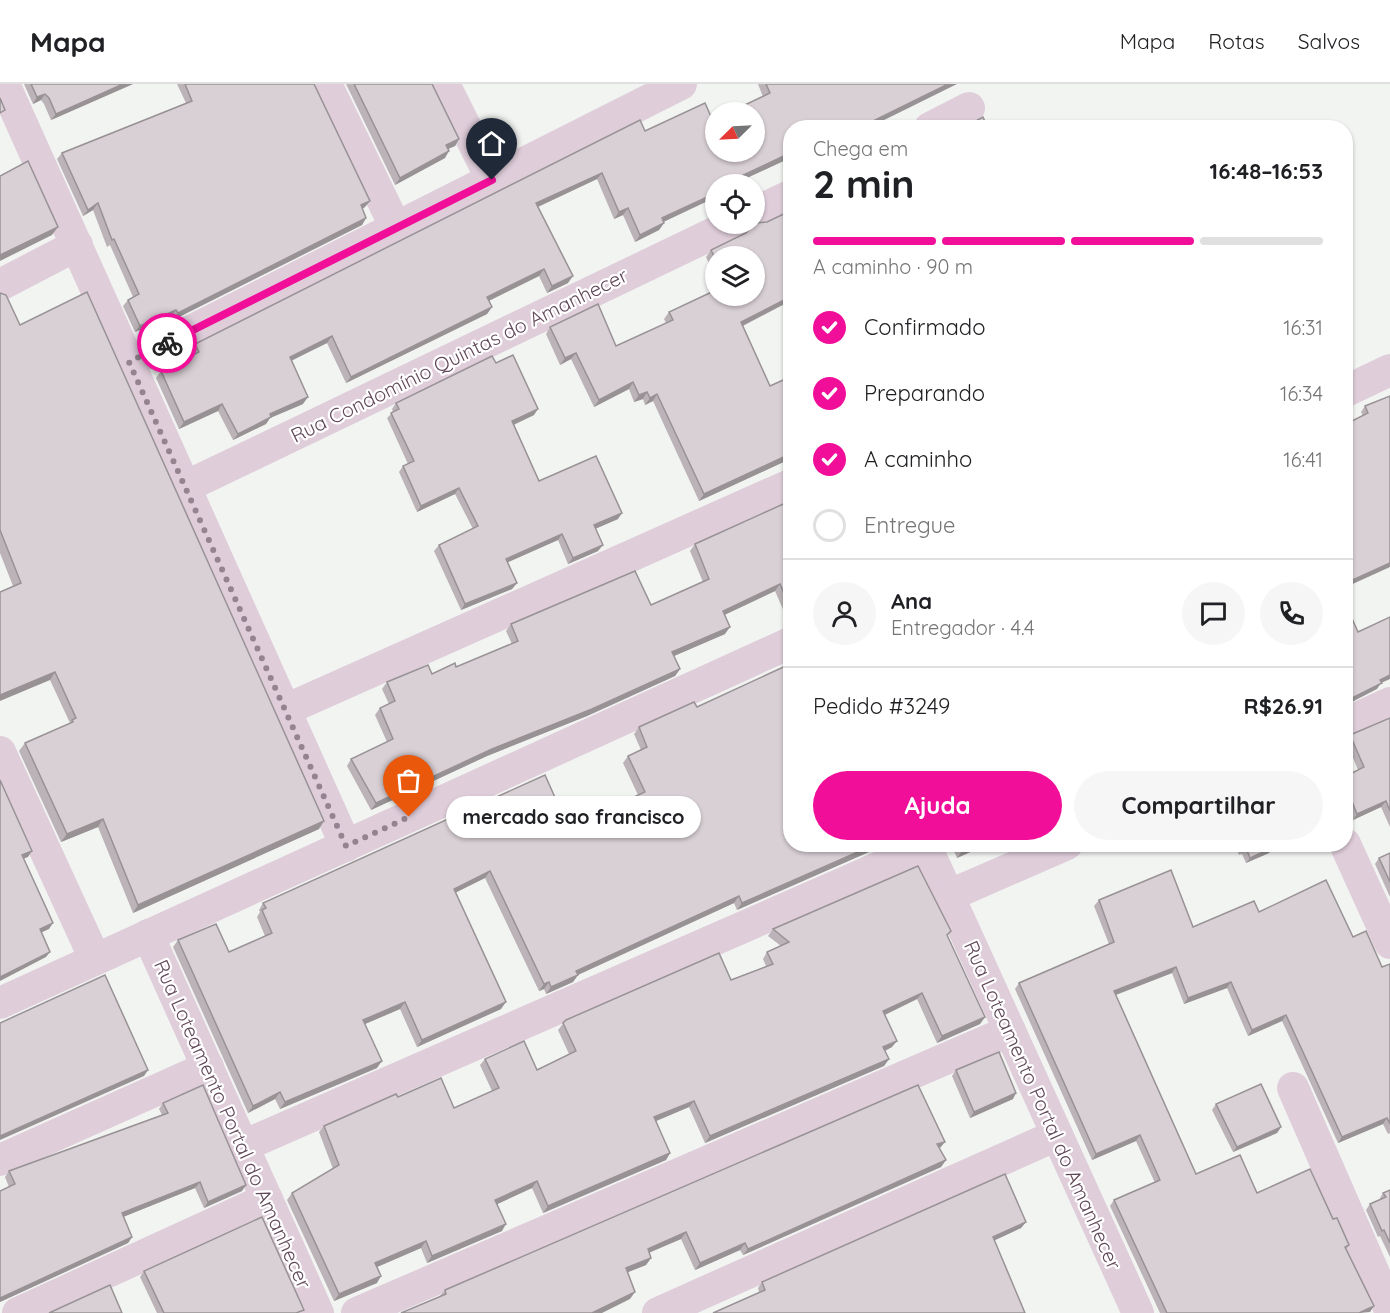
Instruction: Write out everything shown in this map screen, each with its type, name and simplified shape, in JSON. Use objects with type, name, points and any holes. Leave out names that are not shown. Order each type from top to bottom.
[{"type":"street","points":[[4,84],[346,846]]},
{"type":"street","points":[[326,84],[396,228]]},
{"type":"street","points":[[444,84],[492,180]]},
{"type":"street","points":[[129,362],[681,84]]},
{"type":"street","points":[[946,120],[969,108]]},
{"type":"street","points":[[765,208],[783,199]]},
{"type":"street","name":"Rua Condomínio Quintas do Amanhecer","points":[[185,487],[712,234]]},
{"type":"street","points":[[0,285],[77,245]]},
{"type":"street","points":[[1353,388],[1390,370]]},
{"type":"street","points":[[285,710],[783,488]]},
{"type":"street","points":[[0,1003],[783,646]]},
{"type":"street","points":[[1353,720],[1390,703]]},
{"type":"street","points":[[0,752],[95,959]]},
{"type":"street","points":[[243,1146],[912,852]]},
{"type":"street","name":"Rua Loteamento Portal do Amanhecer","points":[[929,852],[1138,1313]]},
{"type":"street","points":[[948,896],[1047,852]]},
{"type":"street","points":[[1349,852],[1390,943]]},
{"type":"street","name":"Rua Loteamento Portal do Amanhecer","points":[[148,935],[318,1313]]},
{"type":"street","points":[[357,1313],[1010,1031]]},
{"type":"street","points":[[0,1160],[207,1066]]},
{"type":"street","points":[[1293,1088],[1390,1310]]},
{"type":"street","points":[[658,1313],[1057,1136]]},
{"type":"street","points":[[18,1313],[267,1199]]},
{"type":"building","points":[[31,84],[123,84],[56,114],[49,98],[45,94],[37,97]]},
{"type":"building","points":[[185,84],[314,84],[370,201],[361,205],[366,218],[178,313],[176,310],[140,326],[128,300],[139,294],[114,239],[112,240],[98,203],[88,210],[62,153],[192,101]]},
{"type":"building","points":[[354,84],[432,84],[459,139],[446,145],[449,151],[400,178]]},
{"type":"building","points":[[766,84],[948,84],[875,120],[783,120],[783,156],[746,174],[705,174],[705,198],[662,218],[664,223],[640,235],[628,208],[619,212],[602,173],[536,203],[573,276],[552,286],[544,269],[487,297],[492,307],[351,377],[332,336],[290,357],[308,397],[270,414],[271,417],[238,434],[222,404],[184,422],[161,371],[199,352],[195,344],[640,120],[645,131],[705,103],[705,162],[765,162],[765,102],[751,102],[770,93]]},
{"type":"building","points":[[0,98],[5,110],[0,113]]},
{"type":"building","points":[[28,161],[58,227],[0,255],[0,176]]},
{"type":"building","points":[[783,214],[783,301],[741,322],[770,386],[783,380],[783,457],[704,494],[657,394],[650,398],[647,392],[639,395],[633,382],[599,400],[576,353],[565,358],[550,327],[598,304],[616,346],[673,320],[669,312],[705,295],[705,306],[765,306],[765,246],[719,246],[744,234],[765,234],[765,222]]},
{"type":"building","points":[[87,292],[324,821],[138,905],[103,819],[67,834],[25,743],[73,722],[72,720],[76,718],[55,672],[0,695],[0,592],[21,583],[0,530],[0,293],[6,295],[20,325]]},
{"type":"building","points":[[513,355],[538,409],[512,421],[539,481],[596,456],[622,513],[594,525],[603,545],[573,558],[562,534],[506,559],[517,583],[465,604],[439,545],[478,526],[459,488],[421,506],[403,466],[414,461],[391,413],[399,409],[396,403],[492,356],[496,363]]},
{"type":"building","points":[[1390,396],[1390,563],[1353,580],[1353,420],[1368,413],[1365,406]]},
{"type":"building","points":[[783,504],[783,591],[780,584],[723,611],[730,627],[672,652],[680,669],[592,709],[492,749],[376,803],[351,759],[393,739],[380,708],[395,701],[387,682],[428,665],[432,674],[455,663],[456,667],[518,641],[511,624],[635,571],[651,605],[709,579],[695,544]]},
{"type":"building","points":[[1390,617],[1390,675],[1380,680],[1382,683],[1353,698],[1353,621],[1358,632]]},
{"type":"building","points":[[783,667],[783,852],[858,852],[742,903],[739,896],[576,971],[578,975],[551,987],[549,982],[544,984],[490,871],[454,889],[506,1002],[422,1040],[405,1002],[363,1020],[382,1061],[285,1102],[280,1092],[253,1106],[178,940],[216,924],[229,952],[272,933],[262,910],[266,908],[263,903],[545,775],[570,831],[622,806],[621,803],[645,792],[628,756],[647,747],[639,727],[694,702],[697,707]]},
{"type":"building","points":[[1390,718],[1390,811],[1386,801],[1357,814],[1353,804],[1353,772],[1364,767],[1353,742],[1353,734]]},
{"type":"building","points":[[0,780],[32,851],[22,855],[53,923],[40,929],[50,952],[0,977]]},
{"type":"building","points":[[1248,852],[1263,852],[1250,858]]},
{"type":"building","points":[[1390,853],[1390,882],[1379,858]]},
{"type":"building","points":[[918,866],[951,931],[947,935],[985,1017],[942,1036],[922,993],[883,1011],[897,1041],[883,1047],[889,1059],[710,1136],[694,1101],[654,1117],[670,1153],[548,1206],[537,1181],[495,1200],[506,1224],[432,1256],[426,1241],[375,1263],[381,1276],[339,1294],[292,1193],[339,1165],[324,1126],[396,1094],[398,1097],[441,1078],[454,1108],[499,1088],[485,1059],[524,1041],[537,1070],[576,1051],[563,1023],[566,1020],[719,953],[731,980],[773,964],[767,952],[789,942],[773,929]]},
{"type":"building","points":[[1171,870],[1193,927],[1254,901],[1259,912],[1326,880],[1353,937],[1366,931],[1382,967],[1390,964],[1390,1124],[1387,1118],[1342,1137],[1286,1015],[1252,1030],[1231,982],[1188,998],[1176,967],[1114,991],[1196,1174],[1240,1155],[1257,1193],[1310,1169],[1333,1219],[1337,1218],[1349,1245],[1345,1247],[1374,1306],[1359,1313],[1167,1313],[1114,1200],[1160,1180],[1140,1135],[1096,1154],[1019,983],[1114,942],[1099,900]]},
{"type":"building","points":[[105,975],[148,1070],[0,1136],[0,1023]]},
{"type":"building","points":[[999,1052],[1016,1093],[974,1112],[956,1070]]},
{"type":"building","points":[[1261,1084],[1281,1127],[1237,1147],[1216,1104]]},
{"type":"building","points":[[203,1085],[246,1185],[208,1202],[200,1182],[122,1213],[132,1237],[0,1298],[0,1191],[15,1184],[9,1171],[168,1113],[163,1103]]},
{"type":"building","points":[[918,1085],[945,1142],[937,1144],[946,1160],[748,1249],[745,1243],[700,1263],[686,1232],[648,1249],[651,1258],[626,1268],[635,1292],[592,1313],[401,1313],[446,1294],[445,1290]]},
{"type":"building","points":[[1005,1174],[1026,1222],[993,1237],[1025,1313],[713,1313],[765,1290],[762,1282]]},
{"type":"building","points":[[1390,1190],[1390,1243],[1370,1204],[1386,1197],[1383,1193]]},
{"type":"building","points":[[262,1217],[304,1310],[296,1313],[164,1313],[144,1271]]},
{"type":"building","points":[[110,1285],[122,1313],[49,1313]]},
{"type":"way so far","points":[[167,343],[129,362],[346,846],[409,817]]},
{"type":"place","name":"mercado sao francisco","points":[[409,817]]},
{"type":"route","points":[[167,343],[492,180]]}]
